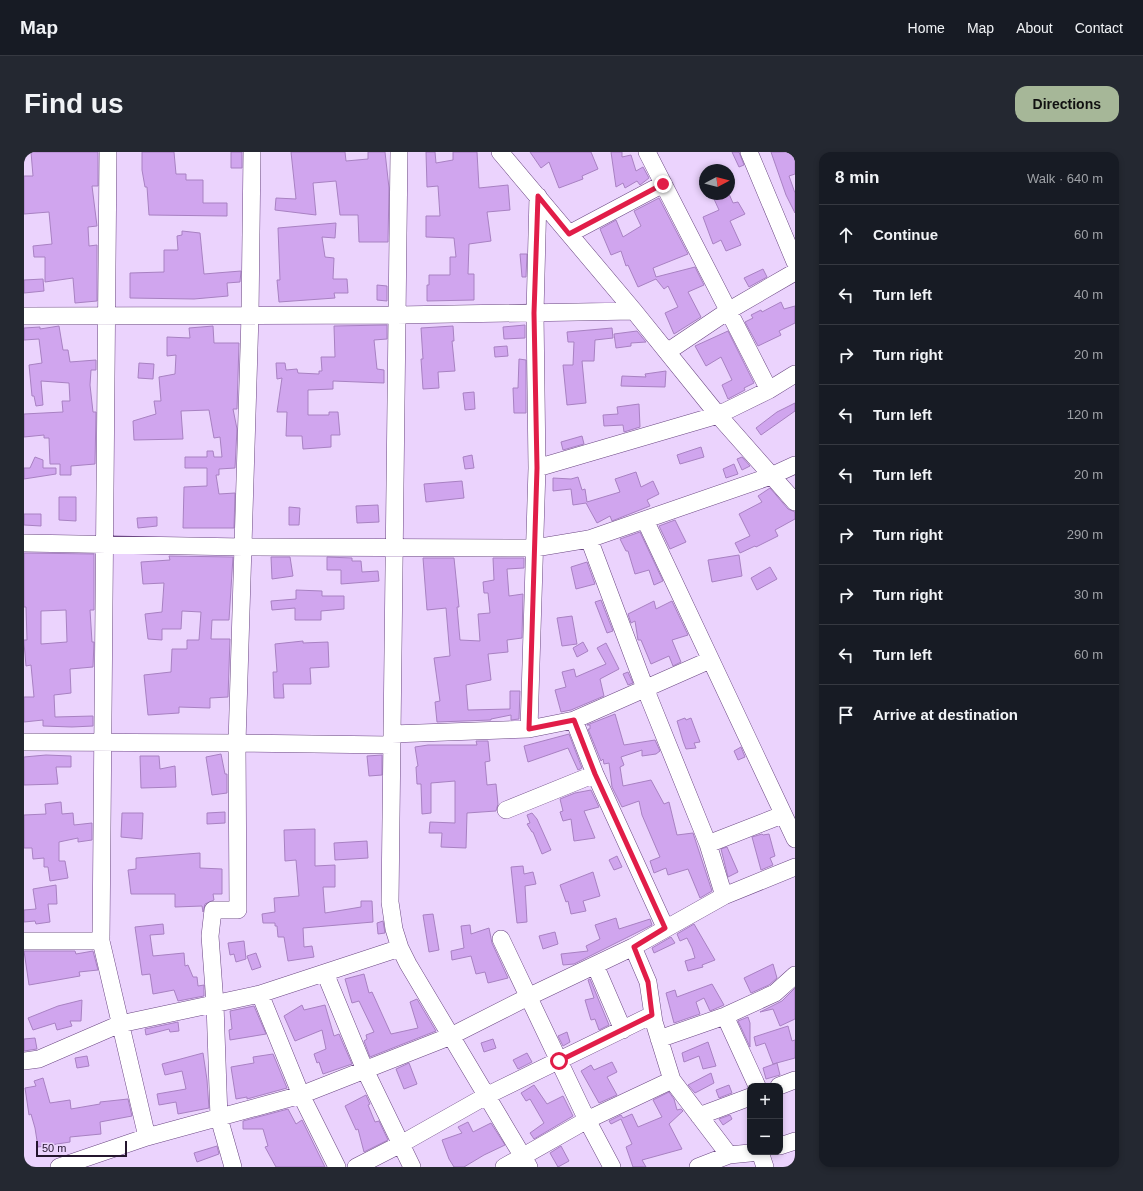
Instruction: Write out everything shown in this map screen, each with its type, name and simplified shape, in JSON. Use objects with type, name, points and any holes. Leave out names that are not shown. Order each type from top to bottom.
[{"type":"street","points":[[108,152],[101,942],[147,1137]]},
{"type":"street","points":[[233,1167],[218,1118],[215,1004],[210,936],[213,910],[238,910],[237,743],[250,315],[252,152]]},
{"type":"street","points":[[399,152],[390,902],[394,929],[400,948],[525,1161]]},
{"type":"street","points":[[500,152],[634,311],[718,415],[770,476],[795,502]]},
{"type":"street","points":[[647,152],[769,390]]},
{"type":"street","points":[[749,152],[795,262]]},
{"type":"street","points":[[569,234],[663,184]]},
{"type":"street","points":[[529,729],[537,468],[534,313],[538,196]]},
{"type":"street","points":[[667,352],[728,311],[795,272]]},
{"type":"street","points":[[24,316],[397,315],[634,311]]},
{"type":"street","points":[[537,468],[718,415],[769,390],[795,374]]},
{"type":"street","points":[[24,543],[104,546],[535,548],[589,539],[770,476],[795,465]]},
{"type":"street","points":[[645,520],[782,815],[795,839]]},
{"type":"street","points":[[589,539],[645,688],[708,844],[724,896]]},
{"type":"street","points":[[24,742],[103,744],[392,740],[529,729],[574,720],[710,660]]},
{"type":"street","points":[[574,720],[595,774],[665,928]]},
{"type":"street","points":[[506,810],[595,774]]},
{"type":"street","points":[[708,844],[782,815]]},
{"type":"street","points":[[59,1167],[147,1137],[301,1095],[451,1036],[528,997],[634,947],[665,928],[724,896],[795,867]]},
{"type":"street","points":[[501,939],[587,1120],[612,1167]]},
{"type":"street","points":[[24,941],[101,942]]},
{"type":"street","points":[[634,947],[648,982],[652,1015],[672,1080],[729,1155]]},
{"type":"street","points":[[24,1061],[39,1059],[120,1024],[260,994],[400,948]]},
{"type":"street","points":[[595,965],[623,1030]]},
{"type":"street","points":[[325,973],[364,1070],[412,1167]]},
{"type":"street","points":[[659,1039],[725,1016],[775,993],[795,975]]},
{"type":"street","points":[[260,994],[301,1095],[337,1167]]},
{"type":"street","points":[[356,1167],[401,1144],[486,1096],[652,1015]]},
{"type":"street","points":[[725,1016],[756,1083]]},
{"type":"street","points":[[504,1167],[525,1161],[587,1120],[672,1080]]},
{"type":"street","points":[[783,1085],[795,1080]]},
{"type":"street","points":[[699,1116],[747,1098]]},
{"type":"street","points":[[783,1145],[795,1141]]},
{"type":"street","points":[[698,1167],[729,1155],[747,1153]]},
{"type":"street","points":[[761,1155],[765,1167]]},
{"type":"building","points":[[31,152],[98,152],[98,186],[92,186],[97,226],[88,227],[89,246],[97,245],[97,301],[75,303],[73,278],[45,282],[45,257],[34,257],[33,246],[52,244],[49,212],[24,214],[24,176],[33,176]]},
{"type":"building","points":[[142,152],[174,152],[176,174],[186,174],[186,180],[203,180],[203,203],[227,203],[227,216],[149,215],[147,187],[145,187],[142,170]]},
{"type":"building","points":[[231,152],[242,152],[242,168],[231,168]]},
{"type":"building","points":[[291,152],[345,152],[346,161],[368,159],[368,152],[385,152],[389,188],[388,242],[359,242],[358,215],[340,215],[336,181],[313,183],[316,215],[275,210],[276,198],[296,199]]},
{"type":"building","points":[[426,152],[435,152],[436,163],[453,160],[453,152],[477,152],[479,188],[508,185],[510,210],[487,212],[491,241],[469,244],[468,274],[474,274],[474,300],[427,301],[427,285],[429,285],[429,275],[450,275],[450,257],[456,257],[454,238],[426,237],[426,216],[440,216],[438,186],[427,187]]},
{"type":"building","points":[[530,152],[591,152],[598,169],[582,176],[583,179],[559,188],[549,162],[541,168]]},
{"type":"building","points":[[611,152],[622,152],[622,157],[631,155],[636,171],[643,167],[649,178],[640,185],[637,181],[625,188],[623,183],[616,187]]},
{"type":"building","points":[[732,152],[739,152],[744,165],[739,167]]},
{"type":"building","points":[[771,152],[792,152],[795,160],[795,174],[789,176],[795,193],[795,213],[786,195]]},
{"type":"building","points":[[659,198],[688,254],[653,268],[656,277],[695,267],[704,285],[688,292],[701,317],[674,334],[665,313],[678,307],[668,286],[664,289],[656,279],[638,287],[628,265],[626,266],[621,251],[611,255],[600,229],[616,220],[623,237],[641,226],[634,211]]},
{"type":"building","points":[[714,200],[732,200],[733,203],[738,202],[745,214],[730,221],[741,245],[726,251],[721,240],[713,244],[703,217],[719,210]]},
{"type":"building","points":[[336,223],[335,238],[322,237],[325,257],[334,258],[333,279],[347,279],[348,293],[334,293],[335,298],[279,302],[277,280],[280,280],[278,228]]},
{"type":"building","points":[[182,231],[200,233],[204,274],[241,271],[240,282],[227,283],[228,296],[194,299],[130,298],[130,273],[164,272],[164,250],[178,250],[177,236],[182,235]]},
{"type":"building","points":[[520,254],[527,254],[526,277],[522,277]]},
{"type":"building","points":[[763,269],[767,277],[749,287],[744,278]]},
{"type":"building","points":[[43,279],[44,291],[24,293],[24,280]]},
{"type":"building","points":[[377,285],[387,286],[387,301],[377,300]]},
{"type":"building","points":[[781,302],[784,309],[795,306],[795,323],[779,331],[781,335],[758,346],[745,322],[753,318],[751,315],[761,310],[762,312]]},
{"type":"building","points":[[387,325],[387,339],[374,340],[377,369],[384,370],[384,383],[333,381],[333,389],[308,390],[308,415],[329,415],[329,412],[338,412],[340,435],[331,435],[331,447],[303,449],[302,436],[286,436],[287,412],[277,412],[282,378],[277,379],[276,363],[285,363],[286,370],[297,369],[298,373],[319,374],[319,371],[322,371],[321,357],[335,357],[334,326]]},
{"type":"building","points":[[525,325],[525,338],[504,339],[503,327]]},
{"type":"building","points":[[59,326],[63,350],[68,350],[70,362],[96,360],[96,370],[91,370],[90,385],[93,412],[96,412],[95,464],[71,466],[71,475],[60,475],[60,464],[50,464],[49,438],[44,438],[44,435],[24,437],[24,414],[63,412],[62,401],[70,401],[69,383],[41,381],[43,405],[36,406],[34,396],[32,396],[29,365],[42,363],[39,339],[24,340],[24,328],[40,327],[40,329]]},
{"type":"building","points":[[213,326],[214,343],[239,343],[237,409],[233,409],[237,429],[235,468],[219,469],[219,475],[216,475],[219,494],[235,493],[234,528],[183,528],[184,487],[207,486],[207,468],[185,468],[185,457],[207,457],[207,451],[213,451],[214,457],[222,457],[220,437],[214,438],[209,410],[181,411],[183,439],[134,440],[133,421],[156,414],[154,401],[161,401],[159,377],[175,374],[176,355],[167,356],[167,337],[190,338],[189,328]]},
{"type":"building","points":[[453,326],[454,341],[452,341],[455,371],[438,372],[439,388],[423,389],[421,328]]},
{"type":"building","points":[[612,328],[613,338],[595,340],[594,361],[582,361],[586,403],[567,405],[563,365],[573,365],[574,342],[568,342],[567,332]]},
{"type":"building","points":[[637,331],[646,342],[631,343],[631,346],[616,348],[614,334]]},
{"type":"building","points":[[728,331],[754,383],[744,388],[745,390],[728,399],[722,385],[732,380],[721,357],[706,366],[695,346]]},
{"type":"building","points":[[507,346],[508,356],[495,357],[494,347]]},
{"type":"building","points":[[519,359],[526,360],[526,413],[514,413],[513,388],[518,388]]},
{"type":"building","points":[[139,363],[154,364],[153,379],[138,378]]},
{"type":"building","points":[[666,371],[665,387],[621,386],[622,376],[646,377],[645,374]]},
{"type":"building","points":[[474,392],[475,409],[465,410],[463,393]]},
{"type":"building","points":[[795,403],[795,411],[761,435],[756,428],[777,412]]},
{"type":"building","points":[[639,404],[640,427],[624,432],[623,425],[604,426],[603,415],[618,414],[617,407]]},
{"type":"building","points":[[582,436],[584,444],[563,450],[561,442]]},
{"type":"building","points":[[701,447],[704,457],[680,464],[677,455]]},
{"type":"building","points":[[472,455],[474,468],[465,469],[463,457]]},
{"type":"building","points":[[35,457],[43,460],[43,468],[56,468],[56,474],[24,479],[24,468],[30,468]]},
{"type":"building","points":[[742,457],[750,466],[742,470],[737,459]]},
{"type":"building","points":[[734,464],[738,474],[726,478],[723,469]]},
{"type":"building","points":[[636,472],[641,487],[653,481],[659,494],[647,500],[650,506],[612,521],[610,516],[597,523],[586,503],[573,505],[571,489],[553,491],[553,478],[571,479],[578,477],[582,490],[585,489],[587,502],[620,492],[615,479]]},
{"type":"building","points":[[462,481],[464,498],[426,502],[424,484]]},
{"type":"building","points":[[770,488],[788,509],[795,512],[795,519],[775,530],[778,536],[740,553],[735,543],[750,536],[739,514],[762,502],[758,496]]},
{"type":"building","points":[[59,497],[76,497],[76,521],[59,520]]},
{"type":"building","points":[[378,505],[379,522],[357,523],[356,506]]},
{"type":"building","points":[[289,507],[300,508],[299,525],[289,525]]},
{"type":"building","points":[[24,514],[41,514],[41,526],[24,525]]},
{"type":"building","points":[[157,517],[157,526],[138,528],[137,518]]},
{"type":"building","points":[[675,520],[686,542],[670,549],[659,526]]},
{"type":"building","points":[[640,532],[663,581],[654,585],[649,570],[635,574],[628,551],[626,551],[620,539]]},
{"type":"building","points":[[24,553],[94,554],[94,610],[90,610],[92,642],[94,642],[93,667],[70,669],[71,693],[54,695],[55,717],[93,716],[93,726],[43,726],[43,720],[24,722],[24,697],[34,697],[31,665],[26,666],[24,640],[27,640],[26,607],[24,607]],"holes":[[[66,610],[67,642],[41,644],[41,611]]]},
{"type":"building","points":[[739,555],[742,576],[712,582],[708,560]]},
{"type":"building","points":[[169,556],[233,557],[229,620],[212,620],[211,639],[230,639],[228,697],[210,698],[210,708],[179,707],[179,713],[148,715],[144,675],[171,672],[172,649],[187,649],[187,640],[199,640],[201,612],[182,611],[181,629],[162,629],[162,640],[148,639],[145,614],[162,612],[164,583],[143,584],[141,562],[170,560]]},
{"type":"building","points":[[271,557],[290,557],[293,576],[272,579]]},
{"type":"building","points":[[327,557],[352,558],[352,561],[361,561],[362,572],[378,571],[379,581],[341,584],[341,570],[327,570]]},
{"type":"building","points":[[423,558],[454,558],[459,607],[457,607],[460,640],[480,641],[478,614],[490,613],[488,593],[484,593],[483,582],[494,580],[493,558],[524,558],[524,568],[507,569],[509,596],[523,594],[522,638],[507,640],[508,652],[488,654],[491,680],[466,685],[468,710],[510,709],[510,691],[520,691],[519,719],[511,720],[511,715],[491,720],[437,722],[435,702],[440,701],[434,658],[450,656],[446,608],[427,610]]},
{"type":"building","points":[[587,562],[595,584],[576,589],[571,567]]},
{"type":"building","points":[[770,567],[777,579],[757,590],[751,578]]},
{"type":"building","points":[[296,590],[322,591],[322,596],[344,596],[344,609],[321,611],[321,620],[295,620],[295,608],[272,610],[271,601],[296,599]]},
{"type":"building","points":[[601,600],[613,631],[607,633],[595,602]]},
{"type":"building","points":[[654,601],[656,609],[672,601],[688,635],[672,640],[681,662],[673,666],[669,656],[651,664],[641,640],[638,640],[635,621],[631,623],[628,614]]},
{"type":"building","points":[[572,616],[577,644],[562,646],[557,618]]},
{"type":"building","points":[[303,641],[303,643],[328,642],[329,667],[310,668],[311,684],[283,684],[284,698],[274,698],[273,672],[277,672],[275,644]]},
{"type":"building","points":[[583,642],[588,651],[577,657],[573,648]]},
{"type":"building","points":[[606,643],[619,669],[600,679],[604,696],[571,710],[561,712],[555,690],[566,687],[562,672],[574,669],[576,677],[606,664],[597,648]]},
{"type":"building","points":[[628,672],[633,683],[628,685],[623,674]]},
{"type":"building","points":[[615,714],[624,745],[655,740],[660,751],[656,754],[642,756],[642,750],[621,757],[624,765],[620,767],[623,786],[651,780],[664,804],[669,802],[677,835],[693,833],[712,891],[700,898],[688,869],[668,875],[666,868],[654,873],[650,861],[660,857],[642,815],[639,801],[622,807],[612,787],[609,763],[604,764],[603,759],[601,761],[588,729],[590,729],[590,725],[587,725]]},
{"type":"building","points":[[685,718],[686,720],[691,718],[700,742],[694,743],[696,748],[686,749],[683,741],[677,721]]},
{"type":"building","points":[[569,734],[582,768],[578,770],[568,748],[528,762],[524,746]]},
{"type":"building","points":[[476,741],[488,741],[490,761],[485,762],[487,785],[496,784],[498,804],[496,811],[467,813],[466,848],[441,847],[442,833],[429,833],[430,822],[455,823],[455,781],[431,783],[431,813],[422,814],[421,784],[417,784],[416,767],[418,766],[415,747],[428,745],[477,745]]},
{"type":"building","points":[[741,747],[745,757],[738,760],[734,751]]},
{"type":"building","points":[[221,754],[225,774],[227,774],[227,793],[212,795],[206,757]]},
{"type":"building","points":[[46,755],[71,756],[71,767],[56,767],[58,784],[24,785],[24,757]]},
{"type":"building","points":[[382,755],[382,775],[369,776],[367,756]]},
{"type":"building","points":[[140,756],[159,756],[160,769],[175,766],[176,787],[141,788]]},
{"type":"building","points":[[591,790],[599,807],[584,811],[595,838],[574,841],[571,819],[563,821],[560,812],[563,811],[560,799],[575,793]]},
{"type":"building","points":[[61,802],[62,814],[73,813],[74,825],[92,823],[92,840],[78,842],[78,838],[59,842],[59,861],[65,861],[68,878],[50,881],[48,867],[44,867],[44,858],[33,859],[32,848],[24,848],[24,815],[46,814],[45,804]]},
{"type":"building","points":[[225,812],[225,823],[207,824],[207,813]]},
{"type":"building","points":[[122,813],[143,813],[142,839],[121,837]]},
{"type":"building","points":[[532,813],[537,819],[551,850],[542,854],[533,832],[527,824],[530,823],[527,815]]},
{"type":"building","points":[[315,829],[315,866],[335,865],[335,887],[323,887],[325,913],[361,907],[361,901],[372,901],[373,922],[303,928],[304,947],[312,946],[314,957],[288,961],[284,937],[278,937],[277,926],[275,926],[275,923],[263,923],[262,914],[275,912],[274,898],[299,896],[296,860],[285,861],[284,830]]},
{"type":"building","points":[[762,834],[769,834],[775,856],[770,858],[773,865],[761,870],[752,837]]},
{"type":"building","points":[[367,841],[368,858],[335,860],[334,843]]},
{"type":"building","points":[[727,847],[738,872],[728,877],[721,849]]},
{"type":"building","points":[[200,853],[200,868],[222,869],[222,894],[213,894],[214,900],[205,904],[203,912],[202,906],[175,907],[175,894],[131,894],[128,870],[136,869],[136,858]]},
{"type":"building","points":[[617,856],[622,867],[614,870],[609,860]]},
{"type":"building","points":[[523,866],[524,874],[533,872],[536,884],[525,886],[527,922],[517,923],[511,867]]},
{"type":"building","points":[[593,872],[600,896],[583,901],[586,911],[571,914],[568,901],[566,902],[560,885]]},
{"type":"building","points":[[56,885],[57,904],[48,904],[50,922],[36,924],[35,921],[24,922],[24,910],[36,909],[33,889]]},
{"type":"building","points":[[433,914],[439,950],[429,952],[423,915]]},
{"type":"building","points":[[616,918],[619,929],[650,919],[652,925],[574,964],[563,965],[561,954],[588,951],[586,946],[600,939],[595,925]]},
{"type":"building","points":[[383,921],[385,933],[378,934],[377,923]]},
{"type":"building","points":[[163,924],[164,934],[150,935],[153,956],[184,953],[185,966],[188,965],[193,977],[197,977],[198,986],[204,985],[204,996],[178,1001],[174,990],[153,994],[150,974],[142,975],[135,927]]},
{"type":"building","points":[[694,924],[715,960],[702,965],[703,967],[688,971],[685,961],[695,958],[687,938],[680,941],[677,934]]},
{"type":"building","points":[[470,925],[471,934],[489,928],[492,943],[508,978],[488,983],[485,972],[476,974],[471,956],[452,960],[451,951],[464,948],[461,926]]},
{"type":"building","points":[[555,932],[558,944],[543,949],[539,936]]},
{"type":"building","points":[[671,937],[675,943],[654,953],[652,948]]},
{"type":"building","points":[[244,941],[246,959],[236,962],[234,954],[230,955],[228,943]]},
{"type":"building","points":[[24,951],[75,951],[76,954],[93,951],[98,970],[79,972],[80,976],[29,985]]},
{"type":"building","points":[[256,953],[261,967],[252,970],[247,956]]},
{"type":"building","points":[[773,964],[777,978],[769,985],[751,993],[744,978]]},
{"type":"building","points":[[364,974],[369,993],[372,992],[391,1034],[418,1028],[410,1002],[417,999],[436,1031],[370,1057],[364,1041],[367,1039],[366,1035],[374,1032],[359,1001],[352,1003],[345,979]]},
{"type":"building","points":[[590,979],[609,1025],[599,1030],[595,1019],[591,1020],[585,1000],[594,998],[588,980]]},
{"type":"building","points":[[712,984],[724,1005],[710,1011],[704,998],[696,1002],[700,1014],[674,1023],[666,993],[675,990],[677,997]]},
{"type":"building","points":[[795,988],[795,1019],[780,1026],[773,1009],[760,1012],[782,1001]]},
{"type":"building","points":[[82,1000],[81,1021],[70,1021],[72,1026],[57,1030],[55,1023],[33,1030],[28,1018],[58,1006]]},
{"type":"building","points":[[302,1005],[304,1010],[325,1005],[334,1036],[339,1034],[352,1064],[323,1074],[319,1062],[317,1063],[314,1054],[326,1049],[322,1030],[295,1041],[284,1016]]},
{"type":"building","points":[[254,1006],[266,1034],[230,1040],[229,1030],[232,1029],[230,1011]]},
{"type":"building","points":[[748,1017],[750,1023],[750,1047],[738,1021]]},
{"type":"building","points":[[178,1022],[179,1031],[170,1032],[169,1029],[146,1035],[145,1029]]},
{"type":"building","points":[[788,1026],[792,1041],[795,1040],[795,1058],[773,1064],[765,1043],[756,1046],[754,1037]]},
{"type":"building","points":[[567,1032],[570,1042],[563,1046],[558,1036]]},
{"type":"building","points":[[35,1038],[37,1049],[24,1051],[24,1039]]},
{"type":"building","points":[[493,1039],[496,1048],[484,1052],[481,1043]]},
{"type":"building","points":[[708,1042],[716,1066],[703,1069],[699,1056],[684,1062],[682,1053]]},
{"type":"building","points":[[203,1053],[209,1108],[178,1114],[176,1102],[159,1105],[157,1094],[186,1089],[182,1071],[165,1075],[162,1064]]},
{"type":"building","points":[[527,1053],[532,1062],[518,1069],[513,1060]]},
{"type":"building","points":[[273,1054],[287,1088],[247,1099],[247,1097],[236,1099],[231,1067],[254,1063],[253,1057]]},
{"type":"building","points":[[87,1056],[89,1066],[77,1068],[75,1058]]},
{"type":"building","points":[[612,1062],[617,1072],[607,1077],[617,1095],[599,1103],[581,1071],[591,1065],[594,1070]]},
{"type":"building","points":[[409,1063],[417,1084],[404,1089],[396,1069]]},
{"type":"building","points":[[777,1063],[780,1075],[766,1079],[763,1068]]},
{"type":"building","points":[[711,1073],[714,1083],[695,1093],[688,1085]]},
{"type":"building","points":[[43,1078],[50,1103],[70,1100],[71,1109],[100,1104],[100,1102],[128,1099],[132,1116],[100,1122],[101,1134],[70,1137],[70,1142],[38,1147],[35,1128],[31,1114],[29,1115],[25,1088],[36,1086],[34,1081]]},
{"type":"building","points":[[534,1085],[547,1104],[563,1096],[573,1116],[534,1139],[530,1133],[544,1123],[530,1099],[526,1101],[521,1093]]},
{"type":"building","points":[[729,1085],[732,1093],[719,1098],[716,1090]]},
{"type":"building","points":[[669,1092],[674,1099],[677,1110],[681,1109],[683,1111],[669,1124],[682,1149],[642,1160],[646,1167],[633,1167],[626,1147],[632,1144],[621,1119],[611,1124],[609,1121],[621,1115],[623,1118],[632,1114],[638,1127],[662,1117],[653,1100]]},
{"type":"building","points":[[366,1095],[370,1104],[368,1105],[375,1122],[379,1121],[388,1140],[364,1152],[358,1129],[356,1130],[345,1106]]},
{"type":"building","points":[[288,1109],[296,1124],[302,1120],[325,1167],[276,1167],[265,1147],[268,1146],[263,1129],[243,1129],[243,1121]]},
{"type":"building","points":[[730,1115],[732,1119],[723,1125],[719,1119]]},
{"type":"building","points":[[468,1122],[473,1132],[491,1123],[505,1145],[464,1167],[454,1167],[449,1159],[442,1140],[462,1133],[458,1127]]},
{"type":"building","points":[[217,1146],[219,1154],[197,1162],[194,1153]]},
{"type":"building","points":[[561,1146],[569,1161],[558,1167],[550,1153]]},
{"type":"route","points":[[559,1061],[652,1015],[648,982],[634,947],[665,928],[595,774],[574,720],[529,729],[537,468],[534,313],[538,196],[569,234],[663,184]]}]
